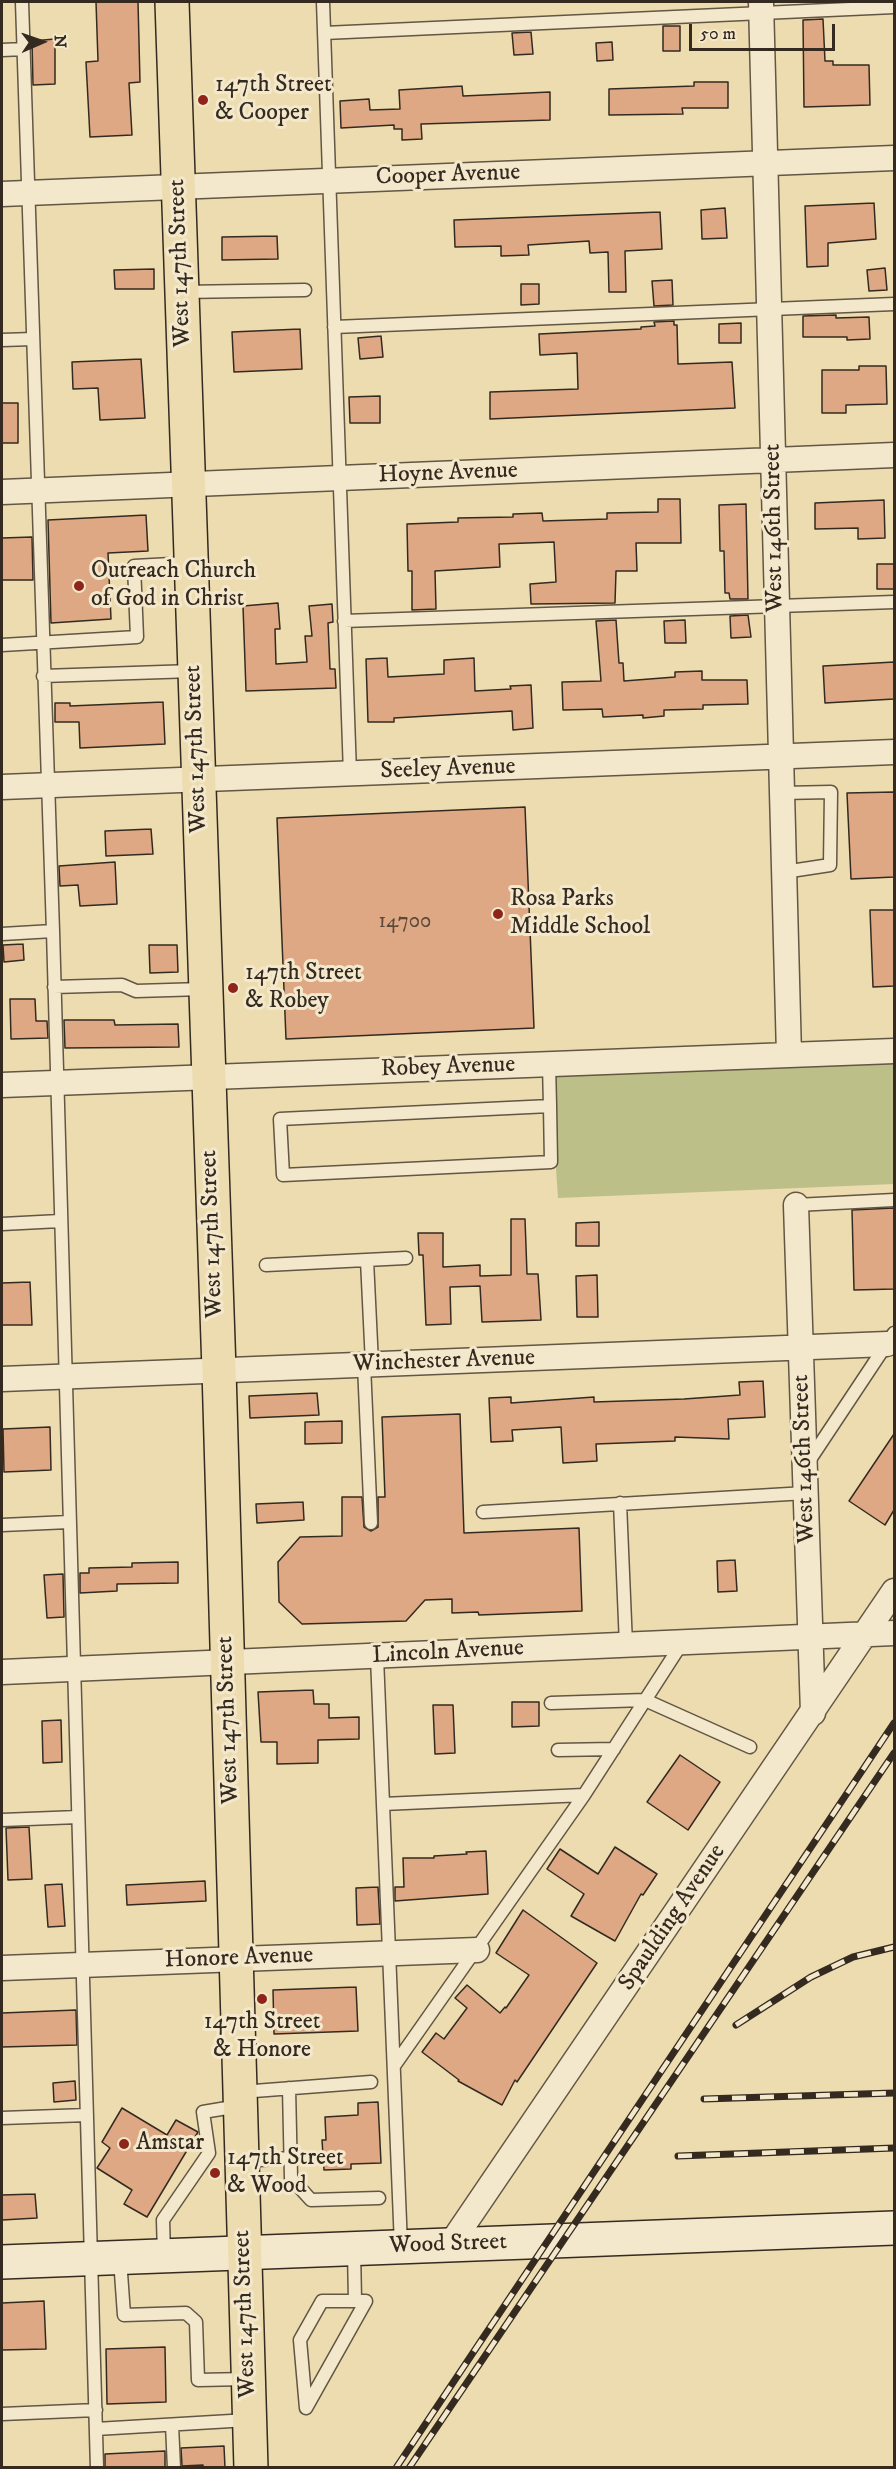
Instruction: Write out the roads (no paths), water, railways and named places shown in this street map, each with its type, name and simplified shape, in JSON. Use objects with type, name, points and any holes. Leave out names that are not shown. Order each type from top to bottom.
[{"type":"main road","name":"West 147th Street","points":[[172,2],[207,1077],[219,1370],[251,2468]]},
{"type":"main road","name":"Wood Street","points":[[2,2262],[894,2228]]},
{"type":"street","name":"West 146th Street","points":[[762,7],[789,1055]]},
{"type":"street","name":"Cooper Avenue","points":[[2,194],[894,158]]},
{"type":"street","name":"Hoyne Avenue","points":[[2,492],[894,455]]},
{"type":"street","name":"Seeley Avenue","points":[[2,787],[894,752]]},
{"type":"street","name":"Robey Avenue","points":[[2,1085],[894,1051]]},
{"type":"street","name":"West 146th Street","points":[[796,1205],[813,1713]]},
{"type":"street","name":"Winchester Avenue","points":[[2,1379],[801,1348],[891,1339]]},
{"type":"street","name":"Spaulding Avenue","points":[[450,2245],[894,1591]]},
{"type":"street","name":"Lincoln Avenue","points":[[2,1672],[894,1633]]},
{"type":"street","name":"Honore Avenue","points":[[2,1968],[477,1950]]},
{"type":"lane","points":[[22,2],[87,2115],[106,2258],[124,2315],[186,2313],[196,2322],[198,2380],[248,2379]]},
{"type":"lane","points":[[323,2],[350,774]]},
{"type":"lane","points":[[324,33],[762,7],[894,7]]},
{"type":"lane","points":[[2,50],[24,49]]},
{"type":"lane","points":[[182,292],[305,290]]},
{"type":"lane","points":[[334,327],[894,304]]},
{"type":"lane","points":[[2,340],[33,339]]},
{"type":"lane","points":[[2,645],[137,637],[134,566],[191,562]]},
{"type":"lane","points":[[344,621],[894,602]]},
{"type":"lane","points":[[43,676],[194,671]]},
{"type":"lane","points":[[782,793],[831,792],[830,865],[784,872]]},
{"type":"lane","points":[[2,934],[52,932]]},
{"type":"lane","points":[[54,987],[122,985],[136,991],[204,989]]},
{"type":"lane","points":[[549,1064],[550,1106],[551,1162],[283,1175],[280,1119],[550,1106]]},
{"type":"lane","points":[[796,1205],[894,1200]]},
{"type":"lane","points":[[2,1224],[60,1221]]},
{"type":"lane","points":[[266,1265],[406,1258]]},
{"type":"lane","points":[[367,1260],[371,1523]]},
{"type":"lane","points":[[805,1467],[891,1339]]},
{"type":"lane","points":[[483,1512],[806,1492]]},
{"type":"lane","points":[[620,1503],[626,1645]]},
{"type":"lane","points":[[2,1525],[69,1522]]},
{"type":"lane","points":[[394,2066],[584,1795],[682,1643]]},
{"type":"lane","points":[[377,1657],[401,2247]]},
{"type":"lane","points":[[552,1702],[645,1700],[750,1747]]},
{"type":"lane","points":[[558,1750],[614,1749]]},
{"type":"lane","points":[[383,1804],[584,1795]]},
{"type":"lane","points":[[2,1820],[78,1817]]},
{"type":"lane","points":[[164,2256],[163,2220],[209,2153],[203,2112],[240,2099],[289,2088],[371,2082]]},
{"type":"lane","points":[[289,2088],[291,2178],[311,2200],[379,2198]]},
{"type":"lane","points":[[2,2118],[87,2115]]},
{"type":"lane","points":[[242,2161],[291,2158]]},
{"type":"lane","points":[[354,2249],[355,2301]]},
{"type":"lane","points":[[97,2468],[96,2410],[106,2258]]},
{"type":"lane","points":[[322,2301],[355,2301],[366,2301],[306,2408],[300,2340],[322,2301]]},
{"type":"lane","points":[[2,2414],[96,2410]]},
{"type":"lane","points":[[96,2429],[249,2420]]},
{"type":"lane","points":[[172,2425],[174,2468]]},
{"type":"railway","points":[[396,2468],[894,1723]]},
{"type":"railway","points":[[409,2468],[894,1753]]},
{"type":"railway","points":[[736,2025],[811,1977],[853,1957],[894,1947]]},
{"type":"railway","points":[[704,2099],[894,2093]]},
{"type":"railway","points":[[678,2156],[894,2148]]},
{"type":"place","name":"147th Street & Cooper","points":[[203,100]]},
{"type":"place","name":"Outreach Church of God in Christ","points":[[79,586]]},
{"type":"place","name":"Rosa Parks Middle School","points":[[498,914]]},
{"type":"place","name":"147th Street & Robey","points":[[233,988]]},
{"type":"place","name":"147th Street & Honore","points":[[262,1999]]},
{"type":"place","name":"Amstar","points":[[124,2144]]},
{"type":"place","name":"147th Street & Wood","points":[[215,2173]]}]
